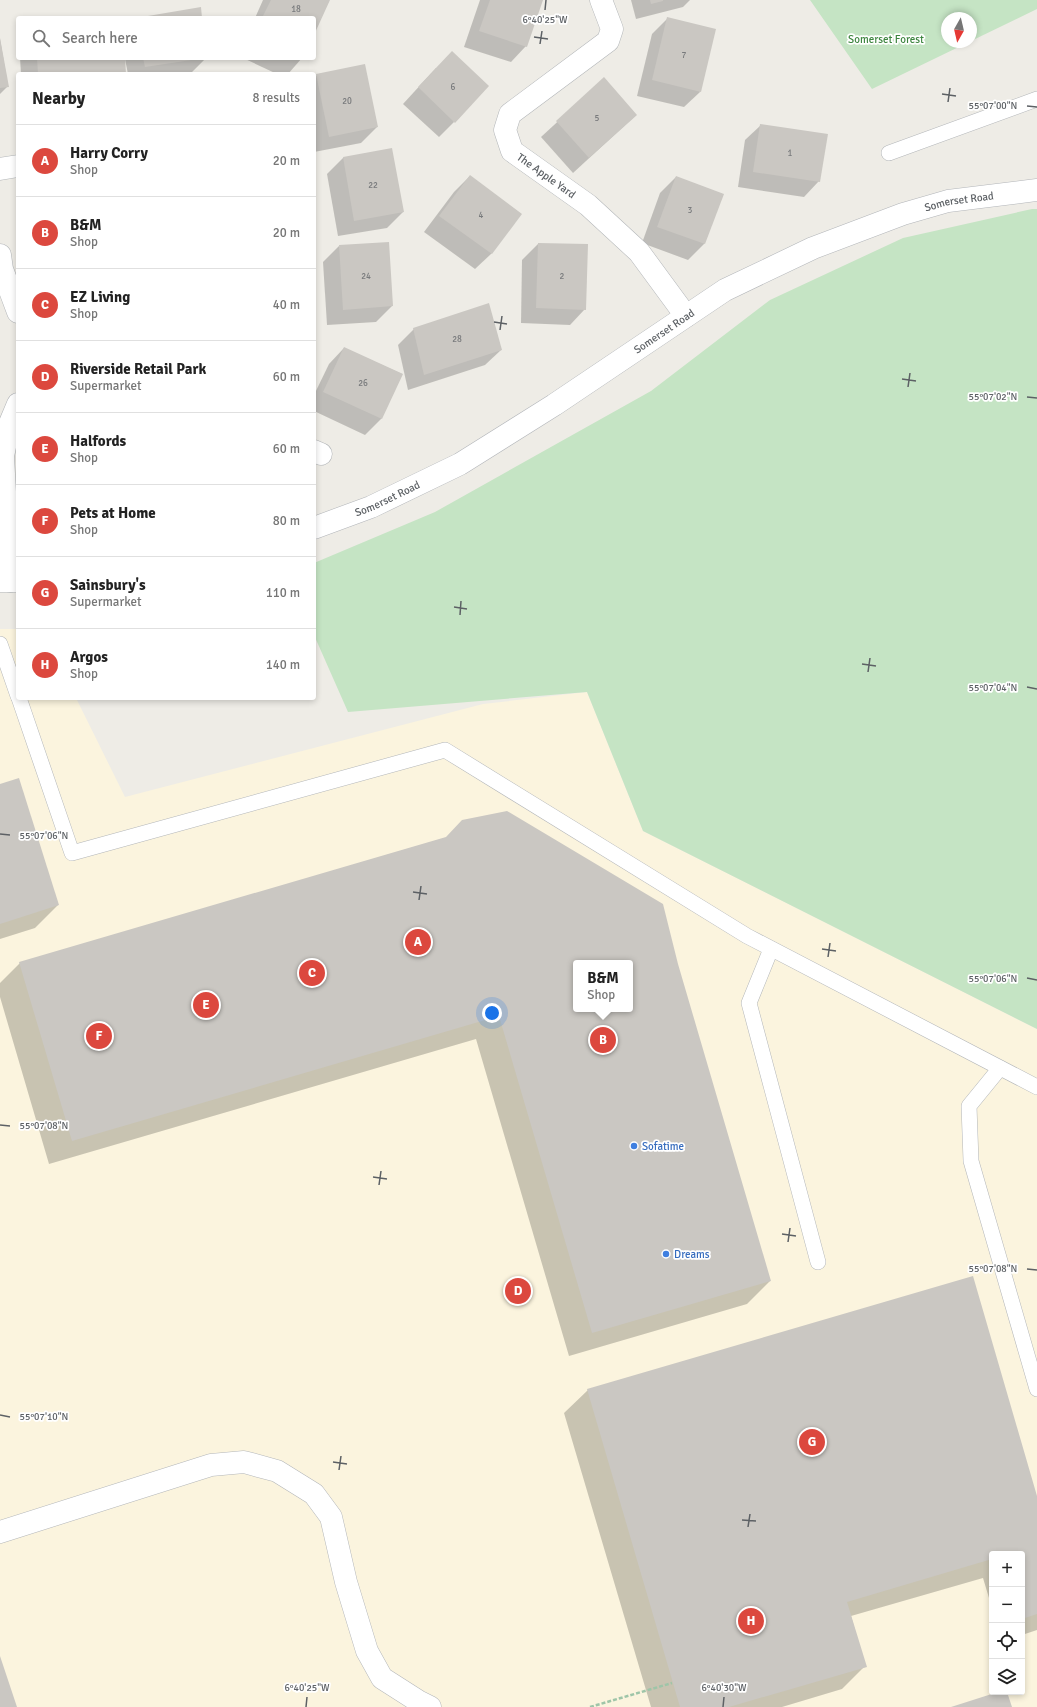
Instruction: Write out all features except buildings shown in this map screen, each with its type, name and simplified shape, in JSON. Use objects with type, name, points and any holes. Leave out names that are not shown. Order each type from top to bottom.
[{"type":"street","name":"The Apple Yard","points":[[601,0],[612,30],[608,41],[510,114],[505,130],[512,151],[588,204],[639,252],[686,316]]},
{"type":"street","points":[[0,169],[16,166]]},
{"type":"street","name":"Somerset Road","points":[[316,527],[371,507],[460,464],[554,405],[725,290],[813,248],[903,214],[948,201],[1037,190]]},
{"type":"street","points":[[0,255],[2,269],[16,307]]},
{"type":"street","points":[[9,581],[2,456],[10,423],[16,409]]},
{"type":"street","points":[[0,1532],[211,1465],[244,1462],[277,1471],[314,1494],[332,1517],[346,1582],[365,1643],[382,1678],[430,1707]]},
{"type":"lane","points":[[889,153],[1037,100]]},
{"type":"lane","points":[[0,644],[16,691]]},
{"type":"lane","points":[[19,700],[72,853],[445,750],[747,936],[1037,1087]]},
{"type":"lane","points":[[771,949],[750,1003],[818,1262]]},
{"type":"lane","points":[[1000,1068],[969,1106],[971,1161],[1037,1389]]},
{"type":"path","points":[[590,1707],[672,1683]]},
{"type":"shaded area","points":[[0,629],[16,629],[16,700],[77,700],[125,797],[483,704],[587,692],[643,831],[1037,1029],[1037,1707],[0,1707]]},
{"type":"green space","name":"Somerset Forest","points":[[810,0],[1037,0],[1037,9],[977,38],[977,12],[941,12],[941,48],[957,48],[872,89]]},
{"type":"green space","points":[[1037,209],[1037,1029],[643,831],[587,692],[348,712],[316,640],[316,562],[435,512],[651,391],[770,300],[903,238]]},
{"type":"place","name":"Harry Corry","points":[[418,942]]},
{"type":"place","name":"EZ Living","points":[[312,973]]},
{"type":"place","name":"Halfords","points":[[206,1005]]},
{"type":"place","name":"Pets at Home","points":[[99,1036]]},
{"type":"place","name":"B&M","points":[[603,1040]]},
{"type":"place","name":"Sofatime","points":[[634,1146]]},
{"type":"place","name":"Dreams","points":[[666,1254]]},
{"type":"place","name":"Riverside Retail Park","points":[[518,1291]]},
{"type":"place","name":"Sainsbury's","points":[[812,1442]]},
{"type":"place","name":"Argos","points":[[751,1621]]}]
